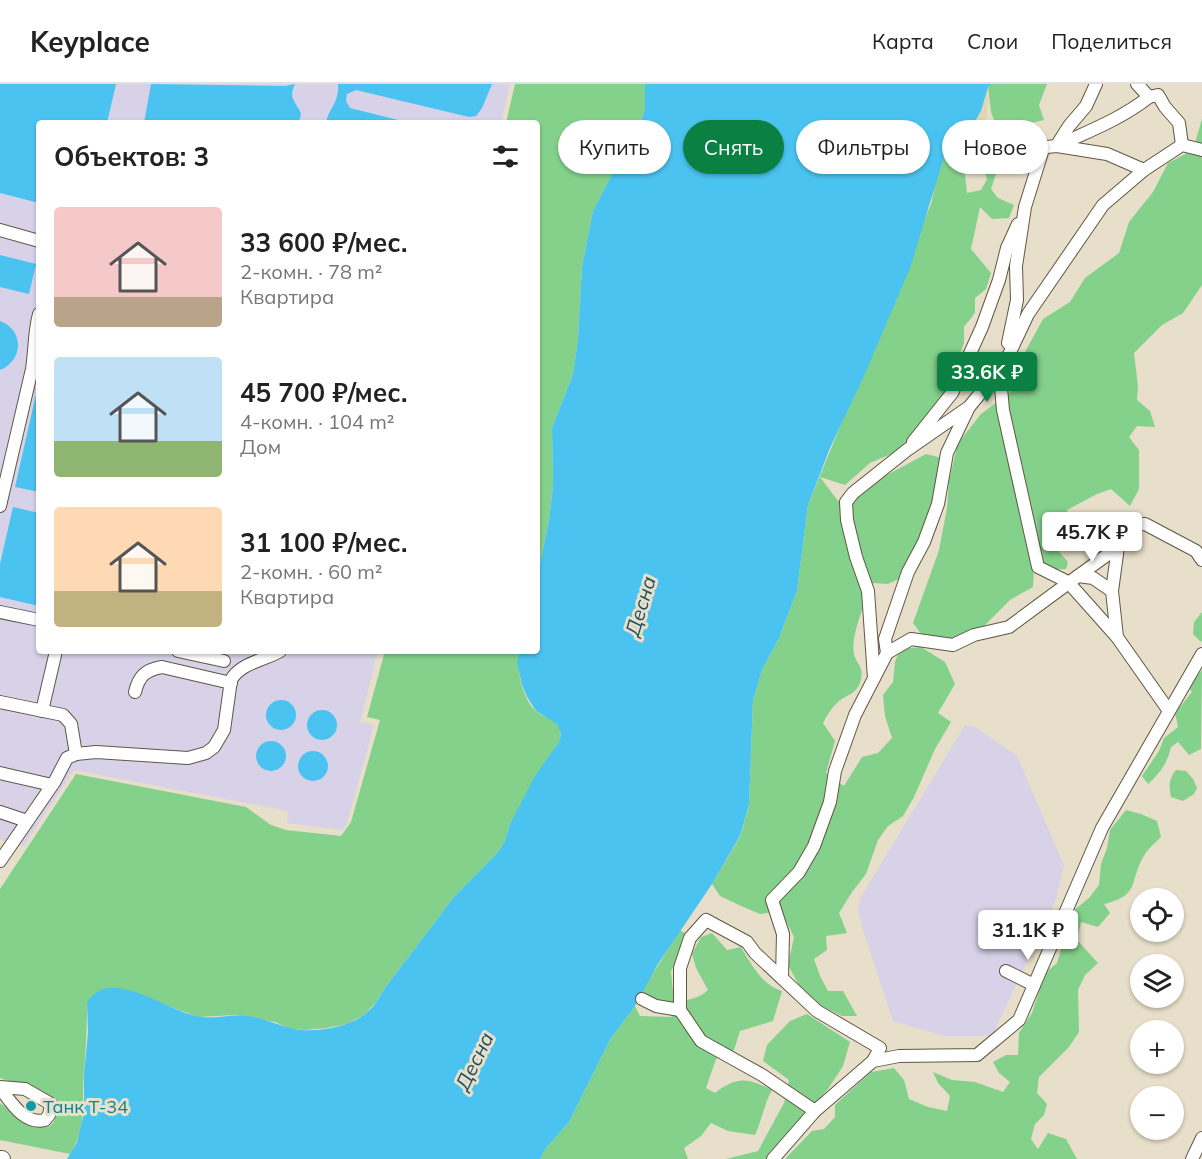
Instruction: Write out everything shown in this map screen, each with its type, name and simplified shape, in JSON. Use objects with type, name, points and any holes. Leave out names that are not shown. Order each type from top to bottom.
[{"type":"street","points":[[907,450],[952,393],[982,327],[999,280],[1007,248],[1050,146],[1086,106],[1096,84]]},
{"type":"street","points":[[1137,84],[1149,97]]},
{"type":"street","points":[[1050,146],[1110,123],[1149,97],[1158,95],[1179,123],[1182,146]]},
{"type":"street","points":[[1050,146],[1107,154],[1144,170]]},
{"type":"street","points":[[887,653],[885,639],[908,572],[924,542],[938,504],[947,453],[969,407],[1004,365],[1028,314],[1103,205],[1144,170],[1182,146],[1202,150]]},
{"type":"street","points":[[1025,207],[1017,266],[1017,300],[1001,388],[1003,410],[1038,567],[1073,579],[1093,578],[1112,591]]},
{"type":"street","points":[[0,230],[36,240]]},
{"type":"street","points":[[0,506],[32,369],[36,326]]},
{"type":"street","points":[[874,678],[868,591],[852,538],[846,502],[853,493],[907,450],[969,407]]},
{"type":"street","points":[[1117,638],[1112,591],[1118,547],[1129,525],[1145,524],[1196,551],[1202,560]]},
{"type":"street","points":[[782,978],[783,934],[772,900],[799,872],[814,846],[830,802],[835,771],[855,715],[887,653],[911,639],[953,645],[974,635],[1009,627],[1118,547]]},
{"type":"street","points":[[1073,579],[1169,711]]},
{"type":"street","points":[[0,612],[36,619]]},
{"type":"street","points":[[42,711],[55,654]]},
{"type":"street","points":[[0,861],[52,785],[67,758],[76,754],[96,752],[143,753],[188,758],[206,753],[214,747],[224,729],[226,656],[207,654]]},
{"type":"street","points":[[225,682],[242,668],[273,654]]},
{"type":"street","points":[[873,1061],[899,1056],[976,1054],[1019,1020],[1102,828],[1202,654]]},
{"type":"street","points":[[135,692],[138,680],[144,673],[162,667],[225,682]]},
{"type":"street","points":[[0,702],[68,718],[76,754]]},
{"type":"street","points":[[0,773],[52,785]]},
{"type":"street","points":[[0,812],[27,821]]},
{"type":"street","points":[[773,1159],[815,1111],[873,1061],[880,1048],[817,1011],[755,953],[747,942],[706,920],[690,938],[680,968],[680,1010],[701,1041],[762,1075],[815,1111]]},
{"type":"street","points":[[1005,971],[1034,985]]},
{"type":"street","points":[[642,999],[656,1006],[680,1010]]},
{"type":"street","points":[[1192,1159],[1202,1138]]},
{"type":"shaded area","points":[[0,84],[510,84],[502,120],[36,120],[36,654],[377,654],[360,722],[374,725],[347,824],[343,830],[287,823],[288,811],[74,770],[24,846],[0,840]]},
{"type":"shaded area","points":[[965,725],[975,727],[1017,756],[1064,865],[1056,900],[992,1036],[944,1036],[893,1021],[858,909],[861,897]]},
{"type":"green space","points":[[515,84],[645,84],[645,109],[641,120],[558,120],[558,174],[612,174],[593,211],[582,267],[578,339],[573,374],[552,428],[553,486],[540,564],[540,120],[507,120]]},
{"type":"green space","points":[[992,84],[1047,84],[1039,105],[1044,120],[994,120],[988,87]]},
{"type":"green space","points":[[1202,119],[1202,285],[1183,313],[1162,325],[1134,353],[1138,386],[1137,400],[1150,411],[1155,427],[1137,426],[1129,437],[1139,450],[1139,489],[1130,506],[1111,489],[1067,510],[1071,531],[1059,533],[1055,547],[1068,562],[1066,569],[1034,570],[1033,587],[1010,600],[985,625],[953,641],[922,635],[913,623],[939,550],[947,508],[949,480],[958,443],[981,414],[1013,390],[1025,352],[1043,319],[1070,302],[1085,278],[1119,253],[1129,222],[1153,192],[1168,163],[1193,150]]},
{"type":"green space","points":[[942,162],[942,174],[965,174],[967,193],[981,190],[987,179],[985,174],[996,174],[991,189],[998,198],[1014,205],[1009,218],[992,219],[980,207],[971,249],[991,273],[986,289],[975,298],[975,313],[964,327],[964,343],[944,395],[898,451],[870,463],[845,485],[820,477],[838,501],[861,494],[885,476],[926,454],[946,459],[937,528],[912,573],[888,584],[873,583],[859,618],[854,638],[854,654],[862,675],[860,684],[850,695],[834,706],[823,723],[835,741],[826,773],[844,786],[862,757],[878,753],[892,738],[885,716],[883,695],[893,682],[895,662],[900,649],[921,647],[945,662],[955,684],[938,713],[951,722],[935,749],[914,797],[903,816],[888,826],[878,840],[866,874],[839,913],[847,933],[826,936],[827,950],[814,959],[828,991],[843,991],[857,1016],[842,1016],[820,1005],[802,991],[788,965],[794,937],[781,911],[760,914],[720,896],[712,884],[740,837],[749,806],[753,700],[762,670],[779,638],[797,591],[808,505],[931,204]]},
{"type":"green space","points":[[1202,612],[1201,642],[1193,634],[1194,622]]},
{"type":"green space","points":[[384,654],[520,654],[521,684],[527,700],[537,712],[557,724],[561,735],[510,824],[505,841],[498,852],[454,897],[364,1015],[347,1024],[305,1030],[291,1029],[275,1022],[236,1015],[198,1017],[158,1002],[87,1002],[82,1124],[70,1154],[0,1140],[0,1103],[29,1122],[45,1127],[51,1125],[55,1119],[56,1109],[43,1096],[0,1078],[0,889],[76,774],[246,807],[271,825],[286,830],[341,836],[351,822],[380,720],[367,717]]},
{"type":"green space","points":[[1202,670],[1201,749],[1189,755],[1178,742],[1171,747],[1162,768],[1148,784],[1142,776],[1159,751],[1164,738],[1178,727],[1175,713],[1192,692],[1188,686]]},
{"type":"green space","points":[[1176,770],[1186,771],[1197,788],[1194,794],[1183,801],[1171,797],[1170,783]]},
{"type":"green space","points":[[1126,810],[1157,821],[1161,837],[1145,854],[1129,891],[1124,896],[1104,904],[1110,913],[1098,927],[1081,922],[1077,940],[1098,963],[1085,975],[1078,990],[1079,1032],[1069,1047],[1039,1077],[1037,1093],[1047,1104],[1044,1115],[1035,1124],[1031,1139],[1038,1149],[1048,1133],[1066,1139],[1077,1159],[785,1159],[812,1131],[824,1129],[835,1117],[835,1105],[871,1072],[894,1068],[904,1080],[909,1099],[928,1107],[947,1111],[950,1096],[938,1083],[933,1072],[952,1080],[975,1082],[1003,1092],[1010,1082],[999,1073],[993,1062],[1006,1055],[1018,1055],[1019,1033],[1032,1013],[1045,973],[1057,963],[1072,912],[1089,898],[1099,885],[1101,864],[1110,830]]},
{"type":"green space","points":[[680,930],[686,934],[671,972],[674,1002],[688,1000],[708,990],[696,968],[692,954],[701,937],[712,933],[727,950],[741,947],[763,979],[782,991],[773,1021],[740,1031],[734,1050],[716,1059],[706,1088],[715,1093],[736,1081],[749,1081],[772,1090],[755,1135],[728,1131],[711,1123],[701,1136],[684,1148],[688,1159],[540,1159],[546,1148],[569,1122],[611,1038],[635,1006],[640,1016],[672,1017],[659,1000],[641,993]]},
{"type":"green space","points":[[807,1014],[850,1042],[843,1066],[828,1089],[766,1159],[726,1159],[758,1151],[784,1103],[789,1080],[763,1061],[767,1045],[790,1021]]},
{"type":"sand","points":[[988,87],[987,118],[976,120]]},
{"type":"water","points":[[0,84],[116,84],[108,120],[36,120],[36,202],[0,193]]},
{"type":"water","points":[[151,84],[285,86],[295,84],[292,96],[301,113],[300,120],[145,120]]},
{"type":"water","points":[[338,84],[492,84],[482,108],[476,116],[469,117],[356,90],[347,94],[346,101],[350,108],[398,120],[327,120],[338,91]]},
{"type":"water","name":"Десна","points":[[645,84],[992,84],[988,87],[976,120],[942,120],[942,164],[910,268],[830,448],[808,505],[797,591],[779,638],[762,670],[753,700],[749,805],[740,836],[712,884],[658,964],[635,1006],[611,1038],[569,1122],[546,1148],[540,1159],[67,1159],[77,1142],[84,1113],[84,1074],[88,1033],[87,1002],[94,994],[108,988],[120,988],[196,1016],[246,1016],[298,1030],[329,1029],[349,1023],[358,1019],[374,1005],[454,897],[498,852],[505,841],[510,824],[535,776],[559,742],[561,734],[557,724],[536,711],[527,697],[517,662],[519,654],[540,654],[540,564],[553,486],[552,428],[573,374],[578,339],[582,267],[593,211],[612,174],[671,174],[671,120],[641,120],[645,109]]},
{"type":"water","points":[[0,255],[36,264],[29,294],[0,287]]},
{"type":"water","points":[[0,321],[14,331],[18,345],[14,359],[0,370]]},
{"type":"water","points":[[36,394],[36,491],[15,487]]},
{"type":"water","points":[[13,507],[36,512],[36,605],[0,597],[0,564]]},
{"type":"water","points":[[281,700],[292,704],[296,715],[292,726],[281,730],[270,726],[266,715],[270,704]]},
{"type":"water","points":[[322,710],[333,714],[337,725],[333,736],[322,740],[311,736],[307,725],[311,714]]},
{"type":"water","points":[[271,741],[282,745],[286,756],[282,767],[271,771],[260,767],[256,756],[260,745]]},
{"type":"water","points":[[313,751],[324,755],[328,766],[324,777],[313,781],[302,777],[298,766],[302,755]]},
{"type":"place","name":"Танк Т-34","points":[[31,1106]]}]
